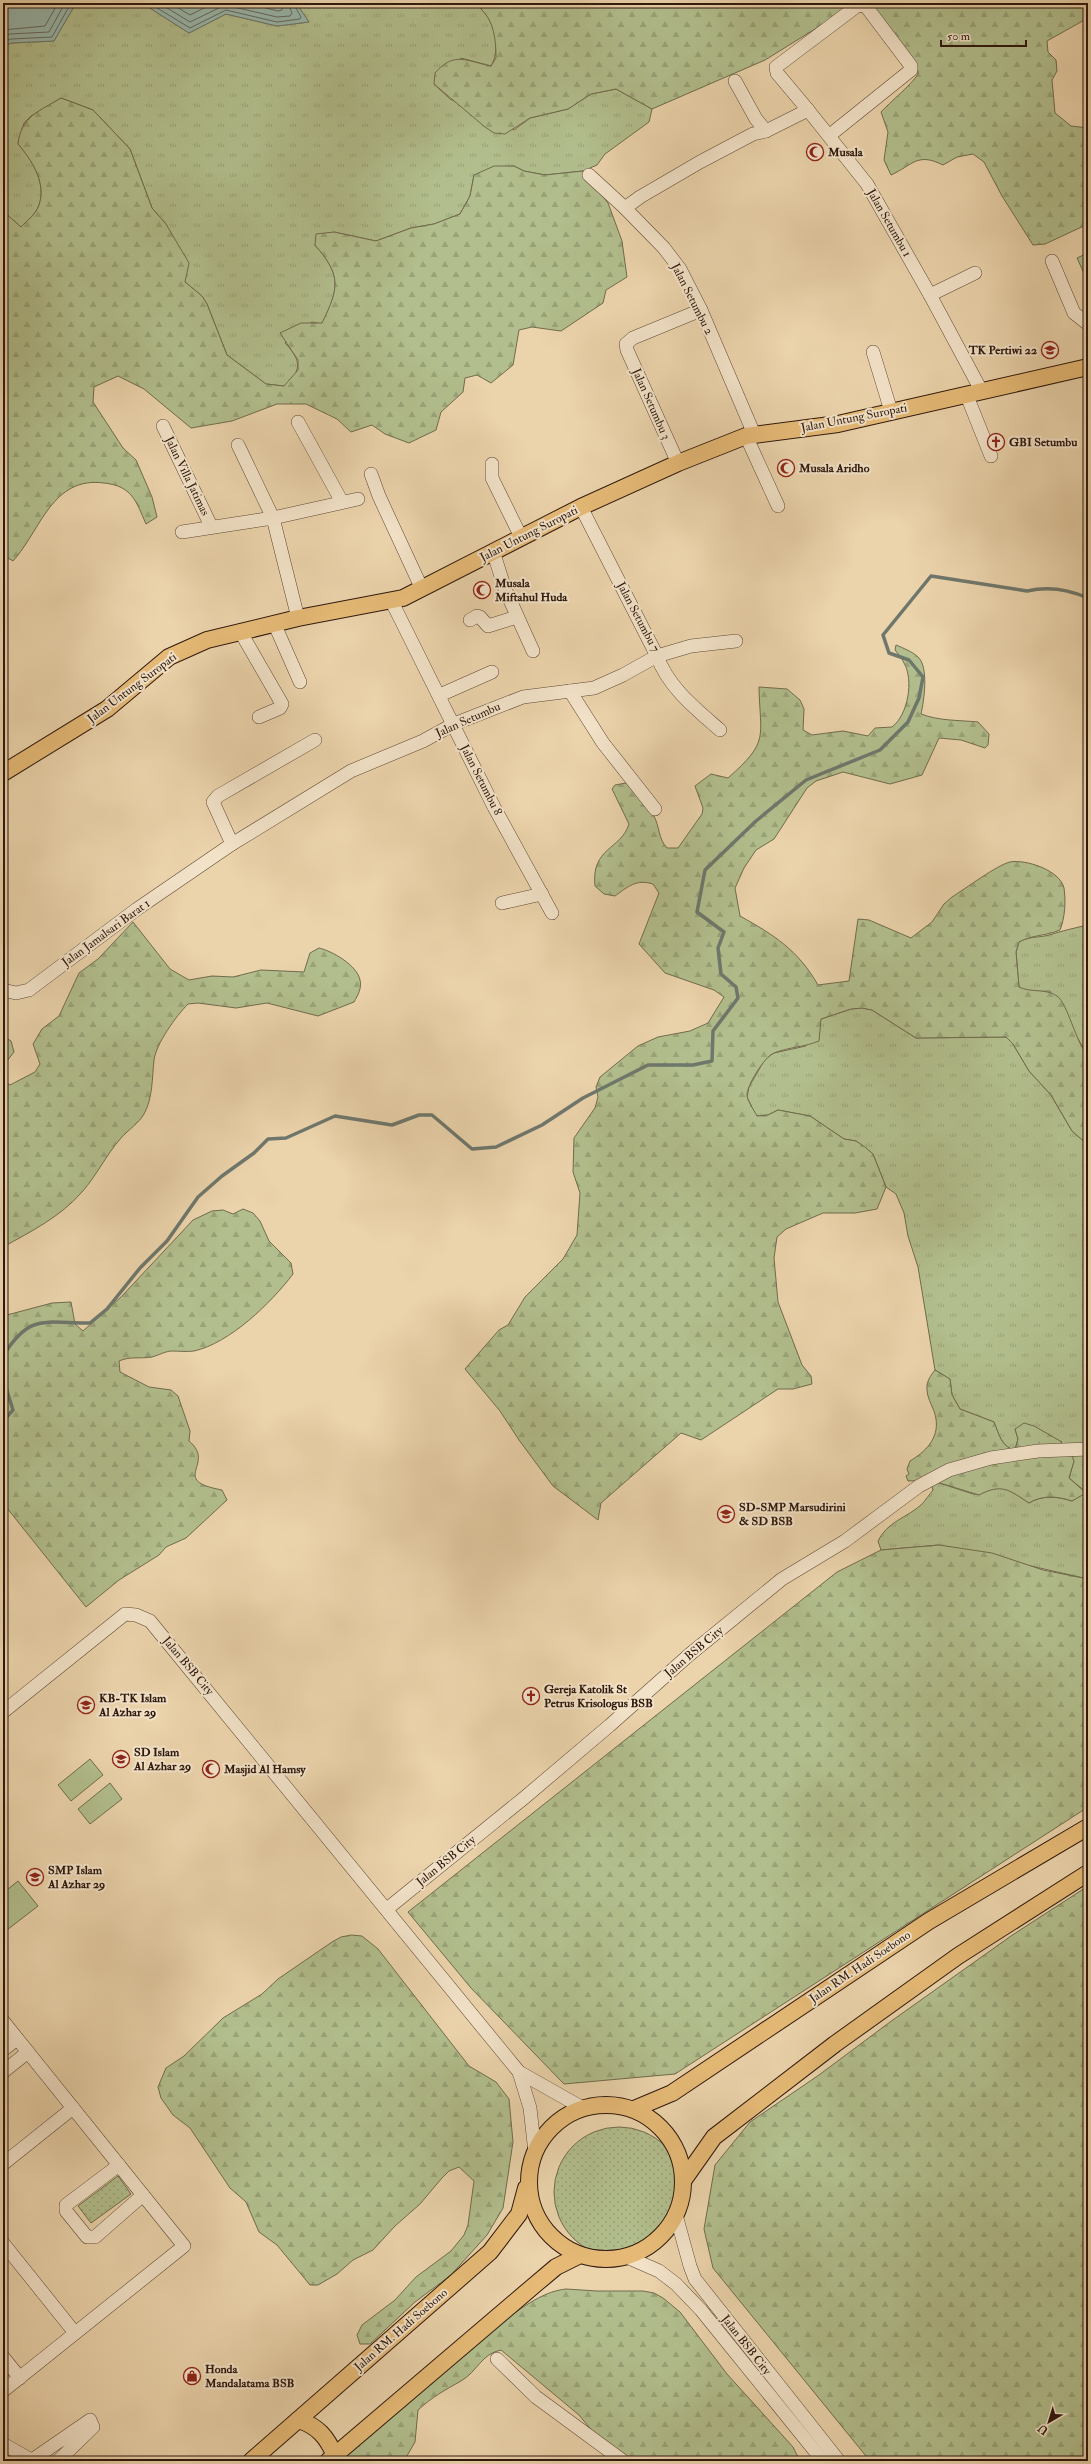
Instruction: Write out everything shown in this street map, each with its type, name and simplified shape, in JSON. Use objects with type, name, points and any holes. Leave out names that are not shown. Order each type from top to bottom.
[{"type":"main road","name":"Jalan Untung Suropati","points":[[3,773],[107,709],[169,657],[208,640],[240,631],[298,618],[392,602],[422,589],[493,551],[581,507],[678,463],[750,435],[838,424],[1088,367]]},
{"type":"main road","name":"Jalan RM. Hadi Soebono","points":[[634,2109],[672,2093],[928,1921],[1088,1827]]},
{"type":"main road","name":"Jalan RM. Hadi Soebono","points":[[684,2181],[714,2137],[810,2063],[958,1956],[1088,1873]]},
{"type":"main road","name":"Jalan RM. Hadi Soebono","points":[[251,2461],[490,2252],[518,2214],[540,2139],[554,2123],[581,2107],[612,2104],[634,2109],[654,2121],[670,2138],[680,2158],[684,2181],[682,2197],[676,2215],[660,2237],[648,2247],[626,2257],[603,2259],[580,2255],[558,2244],[542,2226],[531,2205],[528,2181]]},
{"type":"main road","points":[[298,2420],[312,2424],[324,2435],[332,2458],[556,2267],[580,2255]]},
{"type":"street","name":"Jalan Setumbu 1","points":[[830,135],[911,70],[911,66],[865,5],[857,6],[776,66],[778,73],[830,135],[867,184],[930,295],[974,394],[991,456]]},
{"type":"street","points":[[735,81],[763,132]]},
{"type":"street","points":[[625,208],[640,196],[700,162],[808,110]]},
{"type":"street","name":"Jalan Setumbu 2","points":[[589,174],[664,248],[680,270],[701,310],[778,506]]},
{"type":"street","points":[[1052,261],[1074,313],[1088,324]]},
{"type":"street","points":[[930,295],[975,273]]},
{"type":"street","name":"Jalan Setumbu 3","points":[[678,463],[627,350],[626,344],[633,338],[701,310]]},
{"type":"street","points":[[873,352],[891,411]]},
{"type":"street","points":[[298,422],[342,502]]},
{"type":"street","name":"Jalan Villa Jatimas","points":[[163,426],[211,526]]},
{"type":"street","points":[[238,445],[273,518],[298,618]]},
{"type":"street","points":[[492,464],[492,478],[521,537]]},
{"type":"street","points":[[371,474],[379,496],[422,589]]},
{"type":"street","name":"Jalan Villa Jatimas","points":[[182,532],[211,526],[273,518],[358,499]]},
{"type":"street","name":"Jalan Setumbu 7","points":[[581,507],[657,656],[691,646],[736,640]]},
{"type":"street","points":[[493,551],[517,617],[533,651]]},
{"type":"street","name":"Jalan Setumbu 8","points":[[392,602],[440,695],[494,807],[552,914]]},
{"type":"street","points":[[470,620],[477,616],[480,617],[488,626],[517,617]]},
{"type":"street","points":[[274,623],[300,682]]},
{"type":"street","points":[[240,631],[282,704],[280,708],[259,717]]},
{"type":"street","points":[[657,656],[660,664],[681,694],[720,730]]},
{"type":"street","name":"Jalan Setumbu","points":[[232,844],[351,771],[423,741],[454,724],[528,696],[594,688],[623,675],[657,656]]},
{"type":"street","points":[[440,695],[492,672]]},
{"type":"street","points":[[570,691],[603,743],[655,809]]},
{"type":"street","points":[[232,844],[213,802],[218,796],[315,740]]},
{"type":"street","name":"Jalan Jamalsari Barat 1","points":[[3,990],[21,994],[29,990],[137,910],[232,844]]},
{"type":"street","points":[[502,903],[542,894]]},
{"type":"street","name":"Jalan BSB City","points":[[387,1909],[524,1798],[609,1726],[688,1655],[782,1579],[845,1542],[919,1486],[949,1470],[991,1458],[1038,1451],[1088,1449]]},
{"type":"street","name":"Jalan BSB City","points":[[3,1712],[125,1614],[136,1615],[147,1619],[387,1909],[519,2072],[581,2107]]},
{"type":"street","points":[[3,2021],[184,2246],[3,2391]]},
{"type":"street","points":[[3,2050],[17,2039]]},
{"type":"street","points":[[3,2072],[28,2052]]},
{"type":"street","name":"Jalan BSB City","points":[[519,2072],[530,2108],[535,2152]]},
{"type":"street","points":[[3,2164],[73,2108]]},
{"type":"street","points":[[119,2165],[66,2205],[66,2211],[87,2237],[95,2237],[143,2195]]},
{"type":"street","name":"Jalan BSB City","points":[[676,2215],[695,2279],[839,2461]]},
{"type":"street","points":[[3,2243],[76,2333]]},
{"type":"street","name":"Jalan BSB City","points":[[626,2257],[659,2272],[676,2284],[701,2310],[823,2461]]},
{"type":"street","points":[[3,2357],[20,2378]]},
{"type":"street","points":[[497,2359],[536,2397],[623,2461]]},
{"type":"street","points":[[3,2444],[33,2461],[90,2420],[93,2427],[58,2461]]},
{"type":"green space","points":[[76,3],[142,3],[189,33],[226,14],[277,26],[309,22],[296,3],[482,3],[481,9],[490,21],[495,36],[496,52],[494,59],[491,66],[461,58],[434,84],[450,99],[514,130],[530,118],[568,109],[591,94],[616,89],[652,109],[649,122],[605,154],[597,165],[583,171],[545,175],[524,171],[514,166],[474,175],[470,196],[460,214],[434,224],[411,228],[376,241],[334,232],[315,245],[330,265],[334,274],[335,283],[332,301],[322,324],[312,322],[285,343],[297,360],[297,370],[294,375],[284,386],[266,384],[227,355],[207,304],[202,296],[185,282],[166,224],[152,208],[130,149],[93,110],[61,98],[31,116],[24,123],[18,143],[28,156],[36,172],[41,188],[41,197],[38,208],[34,214],[21,227],[3,211],[3,47],[11,43],[54,41]]},
{"type":"green space","points":[[482,3],[857,3],[765,60],[652,109],[616,89],[591,94],[568,109],[530,118],[505,134],[494,133],[485,127],[434,84],[435,73],[448,62],[461,59],[491,66],[496,58],[493,31],[489,19],[481,9]]},
{"type":"green space","points":[[866,3],[1088,3],[1088,18],[1047,41],[1048,52],[1056,60],[1057,71],[1052,80],[1055,113],[1071,126],[1088,128],[1088,224],[1045,244],[1033,245],[1002,196],[984,162],[973,154],[957,157],[943,165],[934,161],[916,161],[891,175],[884,160],[888,132],[881,112],[913,81],[918,71],[916,63]]},
{"type":"green space","points":[[61,98],[93,110],[130,149],[152,208],[166,224],[189,263],[185,282],[202,296],[207,304],[227,355],[266,384],[284,386],[298,370],[298,360],[280,333],[301,323],[322,323],[332,300],[335,282],[334,274],[330,265],[315,245],[316,234],[334,232],[376,241],[411,228],[434,224],[460,214],[470,196],[474,175],[494,166],[514,166],[524,171],[545,175],[583,171],[608,203],[622,241],[627,277],[606,290],[603,303],[561,331],[532,327],[519,330],[513,365],[491,383],[477,375],[465,378],[463,392],[441,412],[436,430],[409,443],[385,434],[372,425],[351,432],[337,419],[306,404],[277,404],[232,421],[191,428],[144,389],[118,376],[94,387],[93,402],[123,448],[136,460],[152,497],[157,517],[146,524],[132,496],[121,487],[104,483],[86,483],[72,488],[60,496],[40,521],[13,561],[3,555],[3,211],[21,227],[32,217],[38,208],[41,197],[39,180],[28,157],[18,144],[23,127],[27,121],[33,115]]},
{"type":"green space","points":[[1088,253],[1088,282],[1077,258]]},
{"type":"green space","points":[[896,645],[908,650],[918,657],[924,668],[925,684],[921,714],[942,719],[978,722],[989,734],[988,745],[985,748],[961,740],[939,738],[922,775],[890,784],[843,772],[816,781],[807,788],[774,839],[756,850],[744,868],[735,888],[740,916],[784,944],[802,962],[818,985],[849,981],[858,919],[869,920],[911,938],[932,922],[944,904],[952,897],[989,872],[1004,864],[1010,862],[1024,862],[1049,871],[1056,876],[1064,888],[1065,904],[1063,920],[1060,930],[1028,938],[1019,942],[1016,952],[1019,987],[1028,990],[1048,992],[1057,996],[1061,1000],[1088,1056],[1088,1145],[1072,1131],[1051,1095],[1029,1071],[1013,1044],[1006,1037],[916,1038],[872,1010],[862,1008],[851,1009],[821,1019],[819,1041],[770,1055],[761,1065],[748,1091],[747,1096],[757,1116],[768,1115],[778,1110],[810,1116],[844,1139],[856,1141],[873,1154],[886,1187],[877,1209],[855,1213],[823,1213],[786,1229],[777,1237],[774,1258],[778,1302],[802,1365],[811,1376],[812,1384],[793,1389],[778,1389],[701,1440],[681,1433],[601,1503],[598,1520],[553,1486],[519,1440],[500,1411],[465,1369],[499,1330],[508,1325],[525,1297],[563,1259],[577,1235],[580,1193],[573,1172],[574,1138],[595,1108],[598,1097],[596,1087],[600,1077],[638,1046],[658,1037],[690,1031],[708,1023],[724,997],[714,990],[665,973],[639,944],[659,893],[653,884],[642,882],[633,884],[615,896],[604,894],[595,886],[595,873],[602,856],[620,839],[625,833],[629,824],[612,789],[615,785],[626,783],[649,807],[656,820],[662,840],[667,848],[678,848],[702,814],[703,808],[695,786],[711,774],[728,778],[751,755],[757,746],[761,728],[759,687],[787,689],[800,700],[804,709],[803,730],[812,735],[843,731],[868,736],[875,728],[892,727],[898,722],[908,697],[909,678],[903,661],[895,650]]},
{"type":"green space","points":[[133,922],[170,969],[189,980],[212,976],[233,977],[261,970],[304,972],[310,953],[319,948],[337,955],[354,969],[360,980],[359,991],[354,1002],[318,1016],[267,1003],[236,1008],[198,1003],[188,1004],[172,1023],[158,1046],[154,1060],[152,1087],[149,1101],[142,1117],[124,1135],[82,1192],[73,1201],[45,1223],[3,1247],[3,1080],[10,1085],[35,1072],[40,1064],[33,1044],[42,1029],[59,1016],[79,973],[98,959]]},
{"type":"green space","points":[[1088,925],[1088,1056],[1050,991],[1028,992],[1019,987],[1016,952],[1019,942],[1023,940]]},
{"type":"green space","points":[[862,1008],[872,1010],[916,1038],[1006,1037],[1013,1044],[1029,1071],[1051,1095],[1072,1131],[1088,1145],[1088,1579],[939,1545],[881,1550],[878,1541],[886,1529],[915,1510],[933,1490],[930,1480],[973,1494],[996,1488],[1006,1489],[1029,1503],[1034,1500],[1050,1497],[1072,1501],[1086,1492],[1069,1478],[1074,1461],[1054,1449],[1062,1442],[1015,1429],[1018,1439],[1015,1450],[1010,1448],[1001,1439],[994,1422],[960,1409],[952,1395],[950,1379],[935,1370],[918,1267],[908,1236],[904,1213],[896,1194],[886,1187],[873,1154],[856,1141],[844,1139],[810,1116],[778,1110],[768,1115],[756,1116],[747,1097],[749,1087],[765,1059],[774,1053],[806,1046],[821,1019],[851,1009]]},
{"type":"green space","points":[[3,1036],[11,1041],[14,1052],[3,1066]]},
{"type":"green space","points":[[243,1209],[253,1213],[260,1221],[269,1241],[291,1263],[293,1274],[262,1309],[235,1331],[208,1347],[194,1351],[170,1351],[152,1357],[119,1361],[120,1372],[149,1387],[171,1390],[178,1396],[190,1431],[189,1441],[196,1449],[198,1457],[195,1476],[198,1481],[206,1486],[222,1490],[227,1500],[186,1538],[166,1547],[159,1555],[119,1580],[86,1607],[3,1503],[3,1314],[7,1315],[52,1303],[71,1302],[75,1324],[83,1331],[121,1297],[193,1220],[212,1211],[223,1210],[233,1214]]},
{"type":"green space","points":[[935,1370],[950,1379],[952,1395],[960,1409],[994,1422],[1001,1439],[1010,1448],[1015,1450],[1018,1439],[1015,1429],[1024,1423],[1034,1426],[1062,1442],[1054,1449],[1072,1456],[1074,1461],[1069,1478],[1086,1493],[1072,1501],[1050,1497],[1034,1500],[1029,1503],[1010,1492],[1000,1489],[987,1491],[979,1495],[930,1480],[908,1481],[906,1476],[909,1474],[907,1469],[910,1461],[926,1449],[935,1433],[936,1419],[928,1397],[927,1384]]},
{"type":"green space","points":[[939,1545],[992,1553],[1043,1570],[1088,1579],[1088,1807],[675,2074],[564,2084],[471,1988],[408,1912],[837,1572],[881,1550]]},
{"type":"green space","points":[[90,1759],[103,1775],[71,1801],[58,1785]]},
{"type":"green space","points":[[110,1783],[122,1799],[90,1824],[78,1809]]},
{"type":"green space","points":[[18,1881],[38,1906],[3,1933],[3,1893]]},
{"type":"green space","points":[[1088,1886],[1088,2461],[870,2461],[713,2268],[704,2229],[715,2165],[750,2122],[819,2075],[890,2022],[1011,1936]]},
{"type":"green space","points":[[351,1935],[362,1936],[378,1949],[469,2066],[496,2082],[509,2099],[513,2142],[503,2208],[487,2235],[451,2275],[415,2302],[370,2344],[360,2344],[357,2335],[362,2325],[395,2300],[416,2277],[451,2251],[464,2235],[468,2225],[474,2181],[459,2167],[449,2171],[420,2204],[395,2226],[373,2250],[353,2260],[337,2274],[318,2285],[310,2285],[277,2245],[259,2232],[246,2202],[230,2188],[190,2128],[173,2115],[161,2098],[158,2087],[166,2068],[184,2056],[223,2018],[262,1994],[278,1979],[332,1942],[341,1937]]},
{"type":"green space","points":[[625,2127],[644,2132],[665,2146],[679,2167],[683,2179],[683,2205],[679,2217],[665,2238],[644,2252],[632,2256],[613,2257],[594,2252],[573,2238],[559,2217],[555,2205],[554,2186],[559,2167],[573,2146],[594,2132],[606,2128]]},
{"type":"green space","points":[[118,2176],[131,2194],[91,2223],[78,2206]]},
{"type":"green space","points":[[566,2289],[643,2291],[654,2293],[663,2298],[680,2312],[727,2374],[793,2447],[800,2461],[617,2461],[579,2415],[501,2350],[489,2355],[467,2377],[434,2397],[418,2410],[415,2442],[404,2461],[335,2461],[497,2324],[538,2298]]},
{"type":"water","points":[[3,3],[76,3],[54,41],[11,43],[3,47]]},
{"type":"water","points":[[142,3],[296,3],[309,22],[277,26],[226,14],[189,33]]},
{"type":"waterway","points":[[3,1356],[13,1342],[22,1333],[39,1323],[90,1323],[107,1309],[140,1268],[167,1241],[198,1197],[222,1176],[254,1153],[268,1139],[286,1138],[335,1116],[392,1125],[419,1115],[432,1115],[472,1149],[496,1147],[542,1125],[583,1098],[648,1065],[693,1065],[712,1061],[713,1031],[738,998],[736,987],[721,974],[718,948],[724,932],[697,912],[705,870],[756,821],[806,780],[880,750],[908,722],[919,698],[923,677],[909,660],[889,653],[883,635],[931,576],[1027,591],[1035,589],[1058,589],[1073,592],[1088,598]]},
{"type":"waterway","points":[[3,1378],[13,1410],[3,1421]]},
{"type":"place","name":"Musala","points":[[815,152]]},
{"type":"place","name":"TK Pertiwi 22","points":[[1050,350]]},
{"type":"place","name":"GBI Setumbu","points":[[996,442]]},
{"type":"place","name":"Musala Aridho","points":[[786,468]]},
{"type":"place","name":"Musala Miftahul Huda","points":[[482,590]]},
{"type":"place","name":"SD-SMP Marsudirini & SD BSB","points":[[726,1514]]},
{"type":"place","name":"Gereja Katolik St Petrus Krisologus BSB","points":[[531,1696]]},
{"type":"place","name":"KB-TK Islam Al Azhar 29","points":[[86,1705]]},
{"type":"place","name":"SD Islam Al Azhar 29","points":[[121,1759]]},
{"type":"place","name":"Masjid Al Hamsy","points":[[211,1769]]},
{"type":"place","name":"SMP Islam Al Azhar 29","points":[[35,1877]]},
{"type":"place","name":"Honda Mandalatama BSB","points":[[192,2376]]}]
